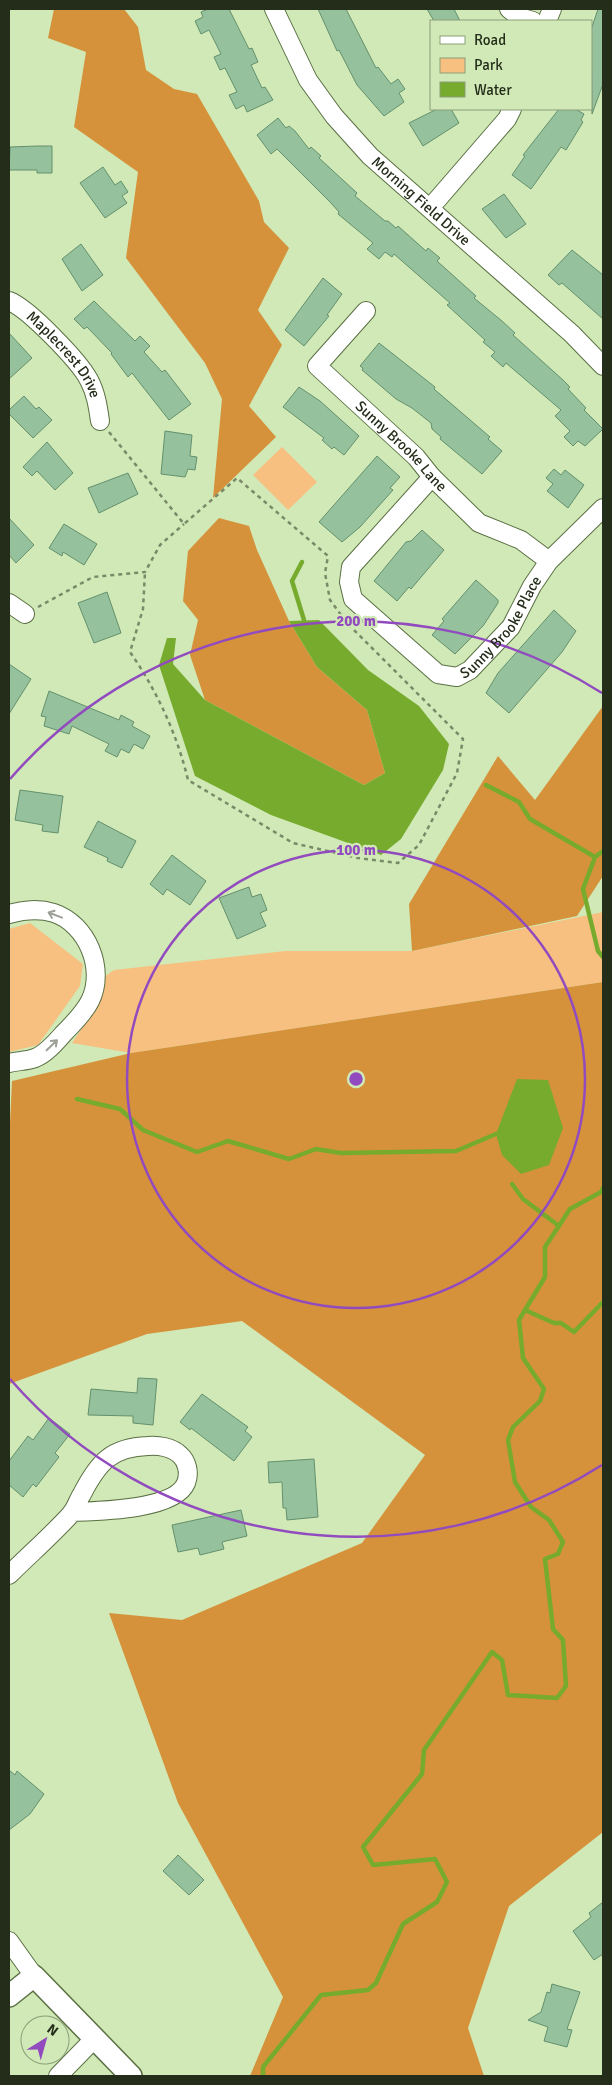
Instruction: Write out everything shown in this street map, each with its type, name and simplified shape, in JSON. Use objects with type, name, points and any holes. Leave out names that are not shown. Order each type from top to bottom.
[{"type":"main road","points":[[9,1996],[34,1976],[131,2076]]},
{"type":"street","name":"Morning Field Drive","points":[[274,9],[308,80],[334,116],[370,156],[572,334],[603,366]]},
{"type":"street","points":[[509,9],[519,17],[530,20]]},
{"type":"street","points":[[430,208],[506,119],[511,110]]},
{"type":"street","name":"Maplecrest Drive","points":[[9,301],[23,307],[89,379],[98,402],[100,422]]},
{"type":"street","name":"Sunny Brooke Lane","points":[[366,311],[317,366],[416,457],[432,477],[479,523],[521,540],[549,561]]},
{"type":"street","name":"Sunny Brooke Place","points":[[432,477],[351,567],[348,582],[353,600],[438,674],[457,677],[470,670],[511,627],[532,586],[549,561]]},
{"type":"street","points":[[549,561],[603,508]]},
{"type":"street","points":[[9,603],[25,614]]},
{"type":"street","points":[[9,914],[24,910],[39,910],[55,913],[68,920],[85,939],[95,964],[95,984],[90,1000],[75,1022],[50,1048],[36,1058],[9,1063]]},
{"type":"street","points":[[9,1575],[72,1512],[99,1465],[115,1453],[132,1446],[154,1445],[171,1449],[180,1455],[187,1465],[188,1475],[184,1487],[174,1495],[158,1502],[126,1509],[72,1512]]},
{"type":"street","points":[[9,1941],[34,1976]]},
{"type":"street","points":[[58,2076],[94,2039]]},
{"type":"path","points":[[100,422],[184,524]]},
{"type":"path","points":[[237,478],[328,556],[326,573],[330,600],[353,630],[463,739],[457,773],[419,845],[398,864],[358,858],[293,843],[188,780],[165,714],[150,682],[130,652],[143,609],[146,572],[160,545],[184,524],[237,478]]},
{"type":"path","points":[[25,614],[93,577],[146,572]]},
{"type":"green space","points":[[282,447],[317,482],[288,510],[253,475]]},
{"type":"green space","points":[[603,912],[603,982],[131,1053],[72,1043],[101,1000],[104,977],[114,970],[285,951],[412,951]]},
{"type":"green space","points":[[30,923],[83,964],[80,986],[38,1045],[9,1052],[9,929]]},
{"type":"shaded area","points":[[54,9],[124,9],[138,27],[146,70],[174,89],[197,94],[259,201],[264,222],[289,248],[258,310],[282,345],[249,406],[276,437],[213,498],[222,399],[205,363],[126,258],[138,172],[74,127],[86,52],[48,38]]},
{"type":"shaded area","points":[[219,518],[249,526],[257,550],[289,621],[317,667],[367,710],[385,773],[364,785],[205,700],[190,655],[198,620],[183,601],[188,551]]},
{"type":"shaded area","points":[[603,706],[603,876],[577,916],[412,951],[409,904],[498,756],[535,800]]},
{"type":"shaded area","points":[[603,982],[603,1832],[509,1906],[468,2028],[484,2076],[250,2076],[283,1997],[178,1803],[109,1613],[182,1620],[362,1543],[425,1455],[242,1321],[147,1334],[9,1384],[9,1145],[12,1081],[131,1053]]},
{"type":"water","points":[[319,620],[368,670],[419,706],[449,744],[443,770],[401,839],[381,855],[271,815],[195,776],[159,665],[167,638],[176,638],[173,664],[205,700],[364,785],[385,773],[367,710],[317,667],[289,621]]},
{"type":"water","points":[[517,1079],[548,1080],[563,1128],[549,1165],[521,1174],[502,1155],[496,1134]]},
{"type":"building","points":[[208,9],[229,9],[249,49],[252,48],[258,62],[251,65],[262,88],[265,87],[273,100],[247,112],[244,105],[236,109],[229,95],[237,92],[225,68],[220,70],[214,57],[221,54],[209,30],[201,34],[195,21],[203,17],[201,12]]},
{"type":"building","points":[[318,9],[346,9],[376,68],[378,67],[391,84],[398,79],[405,89],[399,93],[404,102],[384,116],[357,85],[339,50],[337,51]]},
{"type":"building","points":[[427,9],[454,9],[460,20],[433,20]]},
{"type":"building","points":[[598,9],[603,9],[603,84],[592,114],[592,110],[592,27]]},
{"type":"building","points":[[435,110],[452,110],[459,123],[423,146],[409,123]]},
{"type":"building","points":[[558,110],[577,110],[584,114],[581,120],[583,122],[566,150],[561,147],[531,189],[512,175],[525,156],[523,155]]},
{"type":"building","points":[[278,118],[286,128],[289,126],[295,131],[309,149],[311,147],[321,156],[319,158],[357,193],[355,196],[385,221],[388,221],[396,228],[398,226],[426,251],[428,248],[440,258],[437,261],[476,296],[474,298],[515,333],[513,335],[570,387],[568,389],[586,408],[584,410],[603,429],[585,446],[578,441],[573,446],[564,437],[570,431],[555,416],[561,410],[506,363],[503,367],[491,356],[495,352],[483,342],[485,340],[447,305],[450,303],[394,254],[392,257],[385,252],[379,259],[367,249],[373,243],[338,214],[339,212],[330,202],[277,149],[271,154],[257,135]]},
{"type":"building","points":[[52,146],[52,173],[37,173],[37,170],[9,170],[10,147]]},
{"type":"building","points":[[103,167],[115,185],[121,181],[128,192],[122,196],[127,203],[105,218],[80,183]]},
{"type":"building","points":[[504,194],[526,224],[506,238],[482,209]]},
{"type":"building","points":[[81,244],[103,275],[82,291],[62,259]]},
{"type":"building","points":[[572,250],[603,275],[603,319],[562,283],[559,285],[548,275]]},
{"type":"building","points":[[323,278],[342,294],[327,315],[329,316],[304,346],[285,330]]},
{"type":"building","points":[[94,301],[135,341],[140,336],[150,346],[144,352],[162,372],[165,370],[191,404],[169,420],[132,373],[128,377],[112,353],[87,327],[84,329],[74,319]]},
{"type":"building","points":[[9,333],[32,358],[9,379]]},
{"type":"building","points":[[379,343],[435,387],[434,389],[490,437],[488,439],[502,451],[482,474],[440,439],[441,437],[432,429],[431,423],[412,408],[396,399],[362,370],[363,368],[360,366]]},
{"type":"building","points":[[299,387],[320,401],[359,436],[344,455],[334,447],[332,449],[322,440],[324,438],[283,407]]},
{"type":"building","points":[[24,396],[36,409],[39,407],[52,420],[33,438],[9,414],[9,410]]},
{"type":"building","points":[[165,431],[192,435],[190,456],[197,457],[195,470],[188,469],[185,477],[161,474]]},
{"type":"building","points":[[47,442],[73,473],[55,490],[37,471],[32,476],[23,467]]},
{"type":"building","points":[[377,456],[400,477],[390,488],[393,490],[360,527],[342,542],[319,522]]},
{"type":"building","points":[[554,469],[561,475],[565,470],[584,485],[568,508],[547,491],[553,484],[546,478]]},
{"type":"building","points":[[128,473],[138,494],[99,513],[88,488]]},
{"type":"building","points":[[9,518],[34,545],[16,563],[9,555]]},
{"type":"building","points":[[64,524],[97,544],[84,565],[63,552],[62,556],[49,548]]},
{"type":"building","points":[[422,530],[444,550],[411,589],[409,587],[397,601],[374,581],[406,542],[411,541]]},
{"type":"building","points":[[476,580],[498,600],[498,603],[483,626],[455,654],[432,635],[444,621],[442,619]]},
{"type":"building","points":[[107,592],[121,633],[94,643],[78,603]]},
{"type":"building","points":[[554,610],[576,631],[562,652],[509,713],[486,693],[498,673]]},
{"type":"building","points":[[9,664],[31,679],[9,714]]},
{"type":"building","points":[[49,691],[119,720],[121,715],[134,722],[132,726],[150,736],[143,749],[134,744],[129,753],[121,749],[117,757],[105,751],[109,744],[72,726],[69,734],[44,726],[46,717],[41,716]]},
{"type":"building","points":[[20,790],[63,796],[58,833],[42,831],[43,825],[15,820]]},
{"type":"building","points":[[98,821],[136,841],[122,868],[107,861],[108,858],[84,847]]},
{"type":"building","points":[[172,855],[206,881],[190,905],[167,889],[163,895],[150,884]]},
{"type":"building","points":[[249,887],[252,897],[261,894],[267,910],[260,913],[266,926],[237,939],[219,898]]},
{"type":"building","points":[[138,1378],[157,1379],[153,1425],[133,1423],[133,1416],[88,1415],[91,1389],[137,1393]]},
{"type":"building","points":[[202,1394],[248,1427],[245,1431],[252,1437],[234,1461],[191,1428],[190,1430],[180,1422]]},
{"type":"building","points":[[49,1418],[70,1434],[55,1453],[59,1457],[36,1487],[33,1484],[23,1497],[9,1485],[9,1461],[28,1436],[33,1440]]},
{"type":"building","points":[[314,1459],[318,1517],[287,1520],[286,1508],[283,1508],[282,1482],[269,1483],[268,1462]]},
{"type":"building","points":[[241,1510],[247,1536],[222,1542],[224,1549],[200,1555],[198,1548],[178,1552],[172,1525]]},
{"type":"building","points":[[9,1770],[15,1775],[17,1771],[44,1794],[30,1814],[9,1830]]},
{"type":"building","points":[[178,1855],[204,1880],[189,1895],[163,1871]]},
{"type":"building","points":[[603,1902],[603,1954],[594,1960],[573,1931],[591,1917],[589,1913]]},
{"type":"building","points":[[552,1984],[580,1992],[567,2029],[572,2030],[567,2047],[544,2041],[548,2027],[528,2020],[541,2012],[547,1992],[550,1993]]},
{"type":"waterway","points":[[302,562],[292,581],[304,620]]},
{"type":"waterway","points":[[486,785],[519,802],[530,819],[595,857]]},
{"type":"waterway","points":[[603,851],[595,857],[583,889],[598,951],[603,957]]},
{"type":"waterway","points":[[77,1099],[120,1109],[143,1130],[197,1152],[228,1141],[289,1159],[316,1149],[341,1153],[456,1151],[496,1134]]},
{"type":"waterway","points":[[512,1184],[523,1199],[559,1226]]},
{"type":"waterway","points":[[263,2076],[263,2067],[321,1995],[368,1990],[376,1983],[403,1924],[437,1902],[447,1882],[435,1859],[373,1865],[363,1847],[422,1774],[424,1750],[492,1652],[502,1660],[508,1695],[557,1698],[566,1686],[563,1640],[553,1629],[545,1559],[558,1554],[563,1542],[549,1520],[531,1507],[515,1482],[508,1440],[513,1427],[540,1401],[544,1389],[523,1358],[519,1320],[545,1277],[545,1247],[570,1209],[601,1192],[603,1188]]},
{"type":"waterway","points":[[525,1310],[554,1323],[561,1323],[574,1332],[603,1302]]}]
